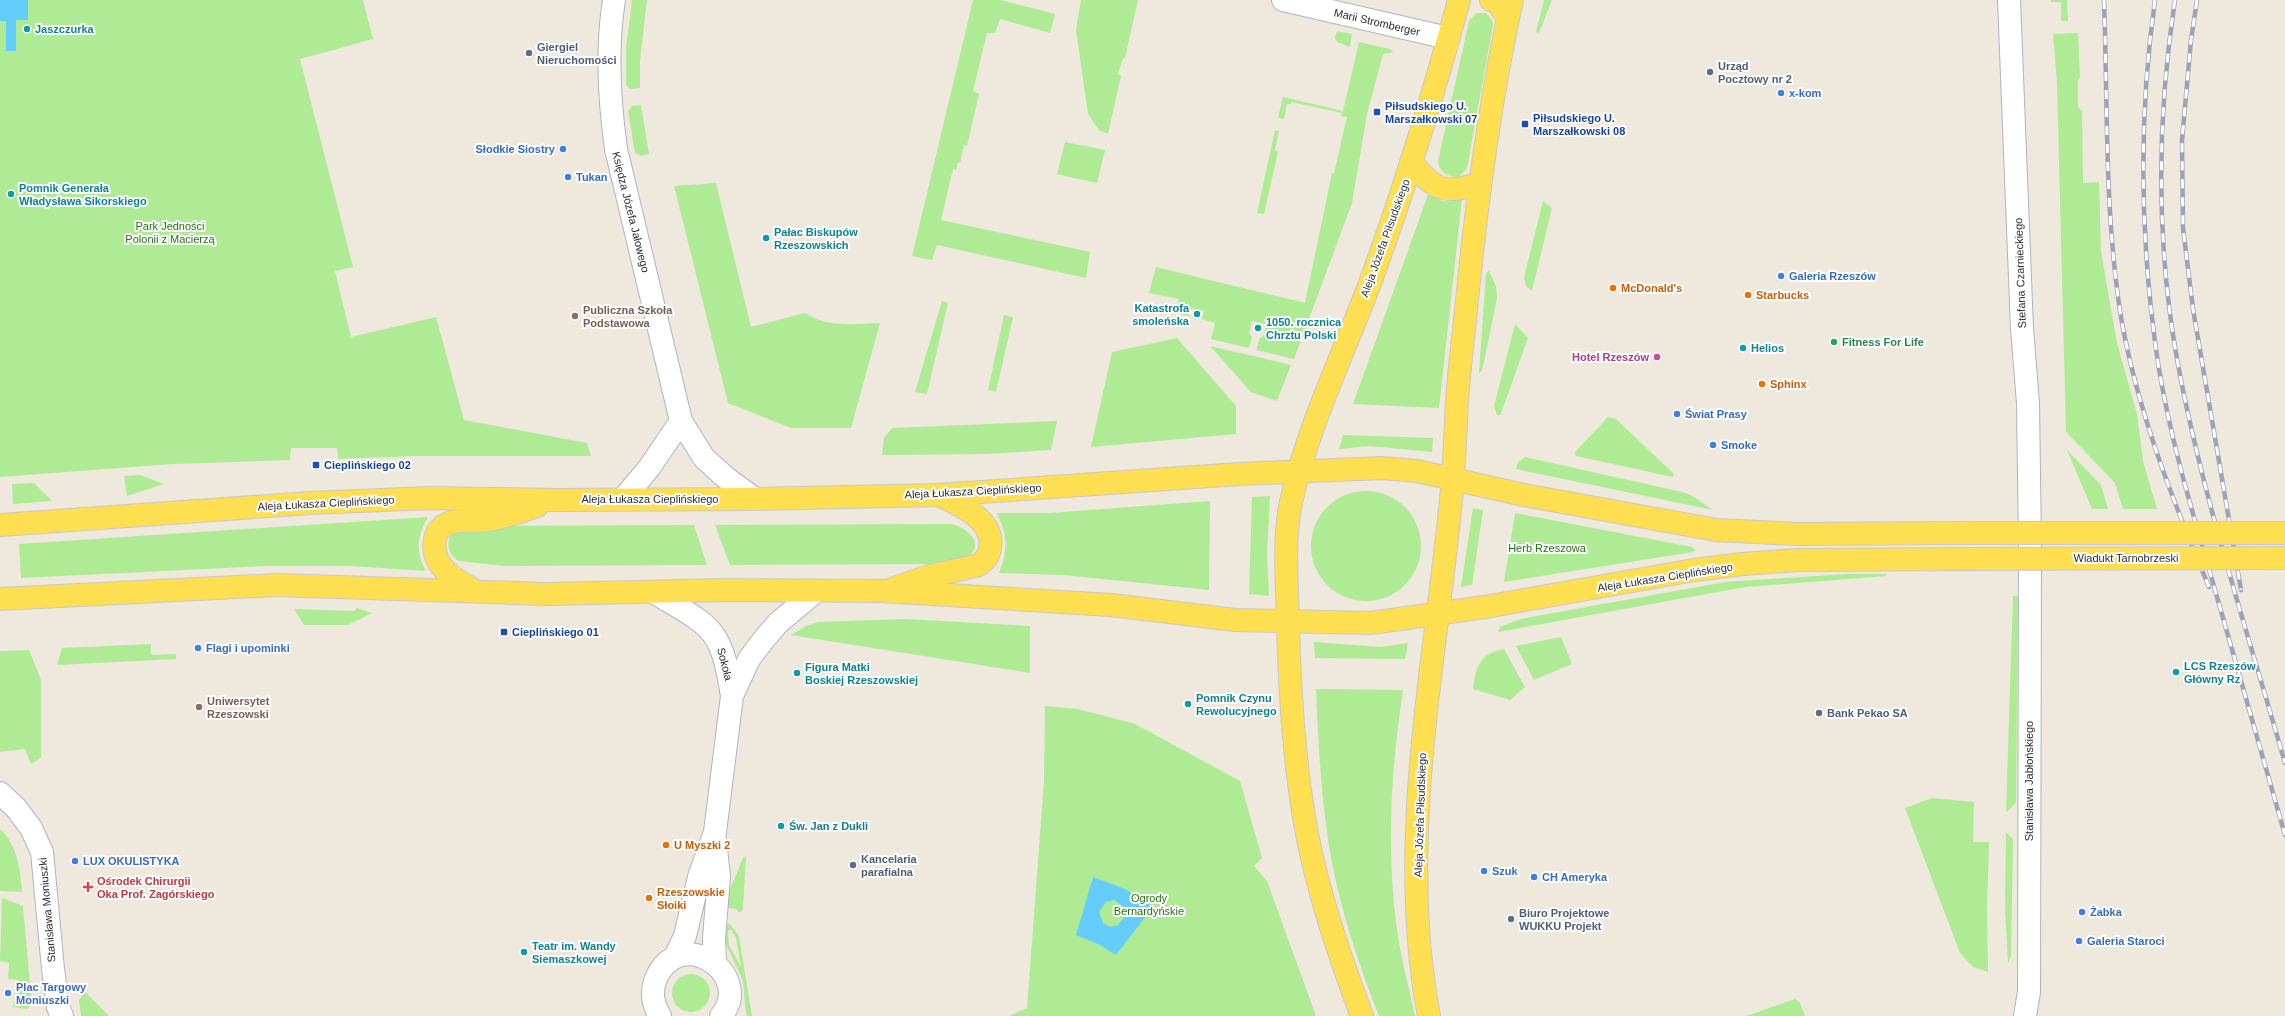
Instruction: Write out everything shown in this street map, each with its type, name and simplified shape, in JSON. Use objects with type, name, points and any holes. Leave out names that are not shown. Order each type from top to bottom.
[{"type":"main road","points":[[1491,0],[1510,9],[1495,80],[1480,183],[1457,402],[1453,479],[1524,495],[1716,530],[1798,534],[2285,533]]},
{"type":"main road","name":"Aleja Józefa Piłsudskiego","points":[[1288,622],[1286,542],[1291,503],[1299,472],[1319,410],[1370,283],[1412,162],[1448,38],[1461,1]]},
{"type":"main road","points":[[1412,162],[1431,183],[1442,188],[1453,191],[1480,183]]},
{"type":"main road","name":"Aleja Łukasza Cieplińskiego","points":[[0,525],[311,503],[398,499],[755,499],[938,495],[1239,474],[1382,468],[1417,471],[1453,479]]},
{"type":"main road","name":"Aleja Józefa Piłsudskiego","points":[[1429,1016],[1420,946],[1416,849],[1422,751],[1453,479]]},
{"type":"main road","points":[[884,591],[929,576],[976,566],[983,563],[989,554],[992,542],[980,519],[960,504],[938,495]]},
{"type":"main road","points":[[480,592],[455,580],[440,564],[433,548],[435,536],[442,527],[456,521],[485,520],[511,514],[556,500]]},
{"type":"main road","name":"Aleja Łukasza Cieplińskiego","points":[[1288,622],[1371,623],[1562,594],[1694,570],[1743,564],[1797,560],[1966,558]]},
{"type":"main road","name":"Wiadukt Tarnobrzeski","points":[[1966,558],[2285,558]]},
{"type":"main road","points":[[0,599],[278,585],[354,586],[480,592],[655,593],[728,590],[884,591],[1111,605],[1235,620],[1288,622],[1294,740],[1307,834],[1316,872],[1341,958],[1362,1016]]},
{"type":"street","name":"Księdza Józefa Jałowego","points":[[614,0],[609,62],[611,111],[616,148],[681,421],[704,458],[725,477],[755,499]]},
{"type":"street","name":"Marii Stromberger","points":[[1283,0],[1448,38]]},
{"type":"street","name":"Stefana Czarnieckiego","points":[[2009,0],[2022,321],[2028,403],[2030,546]]},
{"type":"street","points":[[623,499],[650,468],[681,421]]},
{"type":"street","name":"Stanisława Jabłońskiego","points":[[2025,1016],[2029,992],[2030,546]]},
{"type":"street","name":"Sokoła","points":[[732,696],[749,659],[765,638],[778,623],[816,590]]},
{"type":"street","name":"Sokoła","points":[[655,593],[703,622],[714,634],[722,647],[732,696],[715,832],[719,878],[714,938],[714,964]]},
{"type":"street","name":"Stanisława Moniuszki","points":[[0,793],[16,808],[31,828],[42,852],[53,969],[58,1007],[62,1016]]},
{"type":"street","name":"Sokoła","points":[[676,956],[685,936],[699,876],[715,832]]},
{"type":"street","points":[[654,1010],[653,987],[658,974],[676,956],[696,954],[714,964],[725,976],[729,989],[728,1012]]},
{"type":"green space","name":"Park Jedności Polonii z Macierzą","points":[[0,0],[363,0],[373,39],[300,59],[353,267],[335,271],[351,337],[436,317],[464,420],[587,443],[591,456],[415,456],[338,459],[337,448],[291,448],[290,460],[173,464],[0,477]]},
{"type":"green space","points":[[632,0],[647,0],[640,60],[640,88],[630,89],[626,85],[626,48]]},
{"type":"green space","points":[[973,0],[1001,0],[1055,14],[1050,33],[1000,19],[995,33],[987,33],[973,91],[979,94],[967,146],[964,145],[960,163],[958,162],[956,170],[953,169],[941,220],[1090,252],[1086,278],[937,245],[932,260],[912,256]]},
{"type":"green space","points":[[1081,0],[1138,0],[1125,58],[1123,58],[1118,74],[1121,76],[1108,134],[1099,130],[1088,114],[1076,30]]},
{"type":"green space","points":[[1544,0],[1552,0],[1539,33],[1536,32]]},
{"type":"green space","points":[[2051,0],[2067,0],[2068,21],[2061,21],[2061,2],[2051,2]]},
{"type":"green space","points":[[1476,13],[1486,13],[1492,20],[1493,25],[1467,168],[1459,177],[1455,177],[1445,174],[1440,169],[1438,161],[1469,21]]},
{"type":"green space","points":[[1337,31],[1352,34],[1350,47],[1337,42],[1335,38]]},
{"type":"green space","points":[[2078,33],[2080,77],[2078,81],[2078,107],[2082,111],[2083,183],[2099,182],[2101,252],[2117,343],[2137,414],[2143,461],[2157,509],[2123,509],[2115,483],[2066,432],[2057,83],[2053,34]]},
{"type":"green space","points":[[1359,42],[1390,49],[1393,52],[1383,54],[1367,114],[1352,203],[1294,359],[1257,350],[1259,339],[1264,335],[1266,324],[1252,321],[1249,333],[1252,337],[1249,348],[1211,339],[1215,323],[1202,319],[1204,311],[1192,308],[1189,316],[1175,313],[1179,299],[1149,293],[1156,267],[1305,303],[1332,173],[1334,173],[1347,117],[1341,116],[1342,113],[1291,102],[1291,104],[1287,104],[1284,119],[1278,118],[1283,97],[1343,111]]},
{"type":"green space","points":[[641,105],[649,154],[641,156],[635,153],[628,111],[632,106]]},
{"type":"green space","points":[[1275,130],[1279,131],[1275,150],[1278,152],[1264,214],[1257,213]]},
{"type":"green space","points":[[1065,142],[1105,150],[1097,183],[1057,174]]},
{"type":"green space","points":[[716,183],[751,327],[805,313],[814,318],[832,323],[880,323],[851,428],[791,428],[728,403],[674,186]]},
{"type":"green space","points":[[1429,192],[1440,200],[1444,201],[1462,199],[1439,408],[1353,404]]},
{"type":"green space","points":[[1543,201],[1552,208],[1532,291],[1526,286],[1524,277]]},
{"type":"green space","points":[[1489,271],[1496,286],[1497,298],[1482,371],[1479,373],[1486,273]]},
{"type":"green space","points":[[942,301],[948,303],[927,394],[915,392]]},
{"type":"green space","points":[[1004,315],[1013,317],[996,392],[988,390]]},
{"type":"green space","points":[[1515,324],[1528,338],[1502,411],[1500,415],[1497,415],[1494,406]]},
{"type":"green space","points":[[1177,338],[1236,406],[1236,434],[1091,447],[1112,352]]},
{"type":"green space","points":[[1210,346],[1291,365],[1277,401],[1251,392]]},
{"type":"green space","points":[[1608,417],[1616,419],[1674,474],[1673,477],[1576,456],[1575,452]]},
{"type":"green space","points":[[1057,421],[1051,450],[986,454],[882,455],[884,438],[892,428]]},
{"type":"green space","points":[[1343,435],[1433,438],[1432,452],[1369,446],[1339,449]]},
{"type":"green space","points":[[2067,450],[2101,485],[2108,509],[2092,509]]},
{"type":"green space","points":[[1525,457],[1682,492],[1691,495],[1713,510],[1516,469],[1518,462]]},
{"type":"green space","points":[[140,475],[164,484],[127,496],[124,476]]},
{"type":"green space","points":[[34,483],[52,501],[13,504],[12,484]]},
{"type":"green space","points":[[1366,491],[1387,495],[1397,500],[1405,507],[1412,515],[1417,525],[1421,546],[1417,567],[1412,577],[1405,585],[1397,592],[1387,597],[1366,601],[1345,597],[1335,592],[1327,585],[1320,577],[1315,567],[1311,546],[1315,525],[1320,515],[1327,507],[1335,500],[1345,495]]},
{"type":"green space","points":[[1270,496],[1267,554],[1269,596],[1249,594],[1252,497]]},
{"type":"green space","points":[[1210,501],[1209,590],[1064,575],[999,573],[1004,557],[1006,543],[1001,522],[997,514],[998,513],[1050,513]]},
{"type":"green space","points":[[1473,508],[1483,510],[1472,585],[1461,587]]},
{"type":"green space","name":"Herb Rzeszowa","points":[[1515,513],[1692,547],[1695,550],[1693,552],[1504,582]]},
{"type":"green space","points":[[428,517],[424,524],[419,544],[420,557],[426,571],[351,566],[266,566],[21,578],[19,544]]},
{"type":"green space","points":[[952,524],[969,533],[975,544],[974,550],[970,556],[953,564],[730,565],[715,525]]},
{"type":"green space","points":[[694,525],[707,565],[503,566],[459,561],[452,556],[448,545],[451,533],[463,526]]},
{"type":"green space","points":[[1846,574],[1886,574],[1886,576],[1745,587],[1498,632],[1500,627],[1520,619],[1725,582]]},
{"type":"green space","points":[[2013,596],[2018,596],[2016,803],[2006,812]]},
{"type":"green space","points":[[357,608],[372,613],[348,625],[304,625],[294,609],[355,611]]},
{"type":"green space","points":[[906,619],[1030,626],[1030,673],[791,635],[806,626],[818,622]]},
{"type":"green space","points":[[1561,637],[1572,664],[1534,680],[1516,646]]},
{"type":"green space","points":[[1314,642],[1380,647],[1408,643],[1405,659],[1315,658]]},
{"type":"green space","points":[[151,644],[151,655],[176,654],[176,659],[57,665],[62,648]]},
{"type":"green space","points":[[1505,649],[1525,687],[1510,700],[1473,689],[1478,667],[1485,657]]},
{"type":"green space","points":[[29,650],[41,680],[41,758],[31,764],[25,749],[0,752],[0,651]]},
{"type":"green space","points":[[1316,689],[1403,690],[1395,749],[1391,810],[1392,870],[1397,930],[1415,1016],[1379,1016],[1350,934],[1330,853],[1326,826]]},
{"type":"green space","name":"Ogrody Bernardyńskie","points":[[1045,706],[1078,709],[1135,724],[1240,781],[1262,858],[1254,866],[1267,881],[1316,1016],[1009,1016],[1027,1008],[1044,782]]},
{"type":"green space","points":[[1932,798],[1974,802],[1973,842],[1989,842],[1987,909],[1988,972],[1973,967],[1960,953],[1905,808]]},
{"type":"green space","points":[[0,829],[11,843],[17,858],[22,892],[0,891]]},
{"type":"green space","points":[[2006,832],[2013,839],[2011,957],[2008,963],[2005,909]]},
{"type":"green space","points":[[746,856],[743,909],[741,912],[738,912],[737,909],[728,908],[729,892],[743,858]]},
{"type":"green space","points":[[2,898],[23,906],[31,995],[34,1001],[27,1009],[13,1007],[18,980],[8,979],[9,963],[0,961]]},
{"type":"green space","points":[[726,924],[730,924],[739,936],[752,1016],[747,1016],[743,981],[725,942]],"holes":[[[728,930],[731,930],[736,938],[741,967],[729,945]]]},
{"type":"green space","points":[[687,974],[695,974],[702,977],[707,982],[710,993],[707,1004],[702,1009],[695,1012],[687,1012],[680,1009],[675,1004],[672,997],[672,989],[675,982],[680,977]]},
{"type":"green space","points":[[85,992],[109,1016],[81,1016],[79,1000]]},
{"type":"green space","points":[[1795,999],[1800,1003],[1805,1016],[1746,1016]]},
{"type":"water","points":[[0,0],[28,0],[28,20],[16,20],[16,51],[6,51],[6,21],[0,21]]},
{"type":"water","points":[[1093,877],[1125,889],[1153,907],[1116,955],[1100,945],[1076,935]],"holes":[[[1114,900],[1124,907],[1125,916],[1118,925],[1110,927],[1103,923],[1099,912],[1106,902]]]},
{"type":"railway","points":[[2104,0],[2109,202],[2116,283],[2122,323],[2138,391],[2158,457],[2209,587]]},
{"type":"railway","points":[[2155,0],[2146,91],[2143,182],[2148,272],[2158,363],[2182,474],[2285,835]]},
{"type":"railway","points":[[2175,0],[2165,89],[2161,180],[2162,225],[2170,315],[2187,410],[2212,512],[2285,763]]},
{"type":"railway","points":[[2197,0],[2191,40],[2182,140],[2183,228],[2193,309],[2241,590]]},
{"type":"place","name":"Jaszczurka","points":[[27,29]]},
{"type":"place","name":"Giergiel Nieruchomości","points":[[529,53]]},
{"type":"place","name":"Urząd Pocztowy nr 2","points":[[1710,72]]},
{"type":"place","name":"x-kom","points":[[1781,93]]},
{"type":"place","name":"Piłsudskiego U. Marszałkowski 07","points":[[1377,112]]},
{"type":"place","name":"Piłsudskiego U. Marszałkowski 08","points":[[1525,124]]},
{"type":"place","name":"Słodkie Siostry","points":[[563,149]]},
{"type":"place","name":"Tukan","points":[[568,177]]},
{"type":"place","name":"Pomnik Generała Władysława Sikorskiego","points":[[11,194]]},
{"type":"place","name":"Pałac Biskupów Rzeszowskich","points":[[766,238]]},
{"type":"place","name":"Galeria Rzeszów","points":[[1781,276]]},
{"type":"place","name":"McDonald's","points":[[1613,288]]},
{"type":"place","name":"Starbucks","points":[[1748,295]]},
{"type":"place","name":"Katastrofa smoleńska","points":[[1197,314]]},
{"type":"place","name":"Publiczna Szkoła Podstawowa","points":[[575,316]]},
{"type":"place","name":"1050. rocznica Chrztu Polski","points":[[1258,328]]},
{"type":"place","name":"Fitness For Life","points":[[1834,342]]},
{"type":"place","name":"Helios","points":[[1743,348]]},
{"type":"place","name":"Hotel Rzeszów","points":[[1657,357]]},
{"type":"place","name":"Sphinx","points":[[1762,384]]},
{"type":"place","name":"Świat Prasy","points":[[1677,414]]},
{"type":"place","name":"Smoke","points":[[1713,445]]},
{"type":"place","name":"Cieplińskiego 02","points":[[316,465]]},
{"type":"place","name":"Cieplińskiego 01","points":[[504,632]]},
{"type":"place","name":"Flagi i upominki","points":[[198,648]]},
{"type":"place","name":"LCS Rzeszów Główny Rz","points":[[2176,672]]},
{"type":"place","name":"Figura Matki Boskiej Rzeszowskiej","points":[[797,673]]},
{"type":"place","name":"Pomnik Czynu Rewolucyjnego","points":[[1188,704]]},
{"type":"place","name":"Uniwersytet Rzeszowski","points":[[199,707]]},
{"type":"place","name":"Bank Pekao SA","points":[[1819,713]]},
{"type":"place","name":"Św. Jan z Dukli","points":[[781,826]]},
{"type":"place","name":"U Myszki 2","points":[[666,845]]},
{"type":"place","name":"LUX OKULISTYKA","points":[[75,861]]},
{"type":"place","name":"Kancelaria parafialna","points":[[853,865]]},
{"type":"place","name":"Szuk","points":[[1484,871]]},
{"type":"place","name":"CH Ameryka","points":[[1534,877]]},
{"type":"place","name":"Ośrodek Chirurgii Oka Prof. Zagórskiego","points":[[88,887]]},
{"type":"place","name":"Rzeszowskie Słoiki","points":[[649,898]]},
{"type":"place","name":"Żabka","points":[[2082,912]]},
{"type":"place","name":"Biuro Projektowe WUKKU Projekt","points":[[1511,919]]},
{"type":"place","name":"Galeria Staroci","points":[[2079,941]]},
{"type":"place","name":"Teatr im. Wandy Siemaszkowej","points":[[524,952]]},
{"type":"place","name":"Plac Targowy Moniuszki","points":[[8,993]]}]
